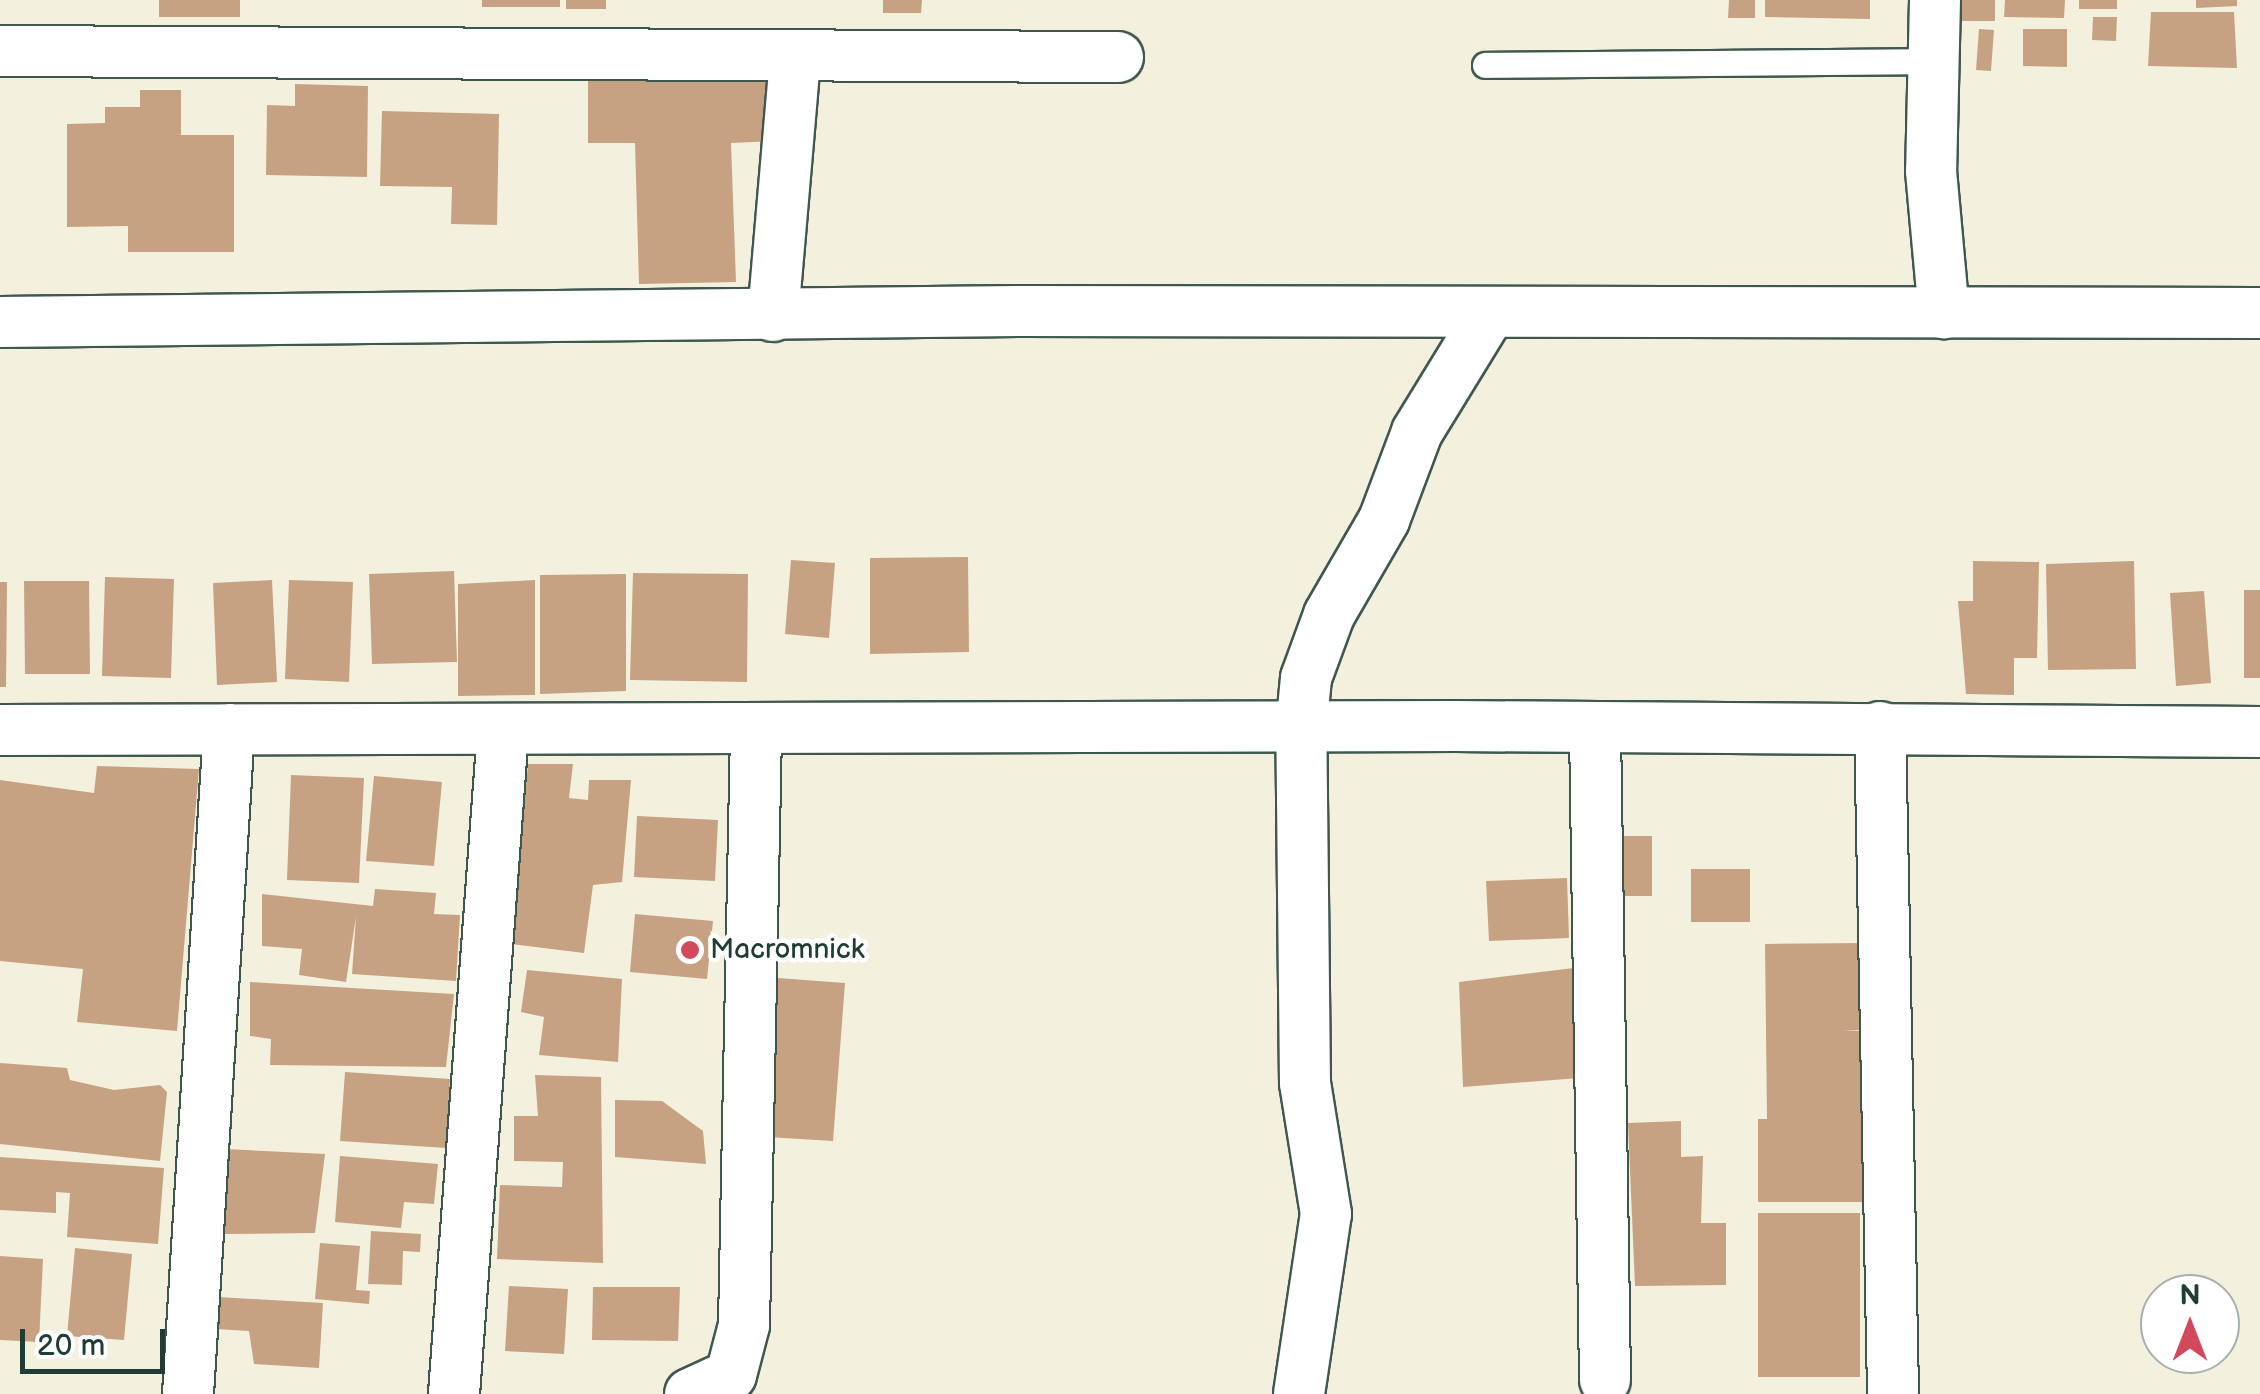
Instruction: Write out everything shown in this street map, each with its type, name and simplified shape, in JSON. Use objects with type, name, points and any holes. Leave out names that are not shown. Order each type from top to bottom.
[{"type":"street","points":[[1935,0],[1931,172],[1944,314]]},
{"type":"street","points":[[0,51],[454,49],[795,59],[1118,57]]},
{"type":"street","points":[[773,316],[795,59]]},
{"type":"street","points":[[1299,1394],[1326,1214],[1305,1083],[1301,730],[1306,678],[1322,630],[1384,520],[1449,371],[1490,312]]},
{"type":"street","points":[[0,322],[1490,312],[2260,314]]},
{"type":"street","points":[[1596,728],[1605,1380]]},
{"type":"street","points":[[1880,728],[1892,1393]]},
{"type":"street","points":[[0,730],[1880,728],[2260,732]]},
{"type":"street","points":[[188,1394],[229,729]]},
{"type":"street","points":[[454,1394],[503,732]]},
{"type":"street","points":[[690,1394],[730,1375],[744,1325],[756,732]]},
{"type":"lane","points":[[1486,65],[1933,61]]},
{"type":"building","points":[[159,0],[240,0],[240,17],[159,17]]},
{"type":"building","points":[[482,0],[560,0],[560,7],[482,7]]},
{"type":"building","points":[[566,0],[606,0],[606,9],[566,9]]},
{"type":"building","points":[[883,0],[922,0],[921,13],[883,13]]},
{"type":"building","points":[[1729,0],[1755,0],[1755,18],[1728,18]]},
{"type":"building","points":[[1765,0],[1870,0],[1870,19],[1765,17]]},
{"type":"building","points":[[1958,0],[1995,0],[1995,21],[1958,21]]},
{"type":"building","points":[[2005,0],[2065,0],[2064,18],[2004,17]]},
{"type":"building","points":[[2079,0],[2117,0],[2117,9],[2079,9]]},
{"type":"building","points":[[2196,0],[2237,0],[2237,6],[2196,8]]},
{"type":"building","points":[[2151,12],[2234,12],[2237,68],[2148,66]]},
{"type":"building","points":[[2093,17],[2117,17],[2116,41],[2092,40]]},
{"type":"building","points":[[1979,29],[1994,30],[1991,71],[1976,70]]},
{"type":"building","points":[[2023,29],[2067,29],[2067,67],[2023,66]]},
{"type":"building","points":[[588,70],[770,77],[775,141],[731,143],[736,282],[639,284],[635,143],[588,143]]},
{"type":"building","points":[[295,84],[368,86],[367,177],[266,175],[267,105],[295,106]]},
{"type":"building","points":[[140,90],[181,90],[181,135],[234,135],[234,252],[128,252],[128,226],[67,227],[67,124],[105,123],[105,107],[140,107]]},
{"type":"building","points":[[382,111],[499,114],[497,225],[451,224],[452,187],[380,186]]},
{"type":"building","points":[[968,557],[969,652],[870,654],[870,558]]},
{"type":"building","points":[[791,560],[835,563],[829,638],[785,634]]},
{"type":"building","points":[[1973,561],[2039,562],[2037,658],[2014,658],[2014,695],[1966,694],[1958,601],[1973,601]]},
{"type":"building","points":[[2134,561],[2136,669],[2048,670],[2046,564]]},
{"type":"building","points":[[454,571],[457,662],[372,664],[369,574]]},
{"type":"building","points":[[633,573],[748,574],[747,682],[630,680]]},
{"type":"building","points":[[626,574],[626,691],[540,694],[540,575]]},
{"type":"building","points":[[105,577],[174,579],[171,678],[102,676]]},
{"type":"building","points":[[272,580],[277,682],[217,685],[213,583]]},
{"type":"building","points":[[289,580],[353,582],[349,682],[285,679]]},
{"type":"building","points":[[535,580],[535,695],[458,696],[458,584]]},
{"type":"building","points":[[24,581],[89,581],[90,674],[25,674]]},
{"type":"building","points":[[0,582],[7,582],[6,687],[0,687]]},
{"type":"building","points":[[2244,590],[2260,590],[2260,678],[2244,678]]},
{"type":"building","points":[[2204,591],[2211,683],[2176,686],[2170,593]]},
{"type":"building","points":[[528,764],[573,764],[569,798],[588,800],[589,780],[631,780],[622,882],[593,885],[584,953],[511,944]]},
{"type":"building","points":[[97,766],[199,769],[177,1031],[77,1022],[83,969],[0,961],[0,780],[94,793]]},
{"type":"building","points":[[291,775],[364,778],[359,883],[287,880]]},
{"type":"building","points":[[374,776],[442,782],[434,866],[366,861]]},
{"type":"building","points":[[637,816],[718,820],[715,881],[634,877]]},
{"type":"building","points":[[1612,836],[1652,836],[1652,896],[1612,896]]},
{"type":"building","points":[[1691,869],[1750,869],[1750,922],[1691,922]]},
{"type":"building","points":[[1567,878],[1569,938],[1489,941],[1486,881]]},
{"type":"building","points":[[375,889],[436,893],[434,914],[460,915],[456,981],[352,974],[356,917],[346,982],[299,975],[302,949],[262,946],[262,894],[373,906]]},
{"type":"building","points":[[635,914],[713,921],[707,979],[630,972]]},
{"type":"building","points":[[1865,943],[1867,1030],[1843,1030],[1862,1031],[1862,1202],[1758,1202],[1758,1119],[1767,1119],[1765,944]]},
{"type":"building","points":[[1574,968],[1579,1078],[1463,1087],[1459,982]]},
{"type":"building","points":[[527,970],[622,979],[618,1062],[539,1055],[544,1017],[521,1012]]},
{"type":"building","points":[[778,978],[845,983],[833,1141],[767,1137]]},
{"type":"building","points":[[250,982],[454,994],[446,1067],[270,1065],[271,1039],[250,1036]]},
{"type":"building","points":[[0,1063],[67,1068],[70,1080],[114,1090],[160,1085],[167,1092],[160,1161],[0,1144]]},
{"type":"building","points":[[345,1072],[450,1079],[446,1148],[340,1141]]},
{"type":"building","points":[[535,1075],[601,1077],[603,1263],[497,1259],[500,1185],[562,1187],[563,1162],[514,1161],[514,1116],[538,1116]]},
{"type":"building","points":[[615,1100],[662,1101],[703,1131],[706,1164],[615,1157]]},
{"type":"building","points":[[1681,1121],[1681,1157],[1703,1156],[1701,1223],[1726,1223],[1726,1285],[1635,1286],[1628,1123]]},
{"type":"building","points":[[226,1149],[325,1154],[315,1233],[221,1234]]},
{"type":"building","points":[[340,1156],[438,1164],[434,1204],[404,1202],[401,1228],[335,1222]]},
{"type":"building","points":[[0,1157],[164,1168],[158,1244],[67,1237],[70,1193],[56,1192],[56,1213],[0,1210]]},
{"type":"building","points":[[1758,1213],[1860,1213],[1860,1377],[1758,1377]]},
{"type":"building","points":[[371,1231],[421,1234],[420,1252],[403,1251],[402,1285],[368,1284]]},
{"type":"building","points":[[320,1243],[360,1246],[356,1290],[370,1291],[369,1304],[315,1299]]},
{"type":"building","points":[[75,1248],[132,1254],[124,1340],[67,1336]]},
{"type":"building","points":[[0,1256],[43,1259],[39,1342],[0,1340]]},
{"type":"building","points":[[509,1286],[568,1289],[564,1354],[505,1351]]},
{"type":"building","points":[[593,1287],[680,1287],[678,1341],[592,1340]]},
{"type":"building","points":[[218,1297],[323,1303],[319,1368],[254,1364],[249,1331],[216,1329]]},
{"type":"place","name":"Macromnick","points":[[690,950]]}]
